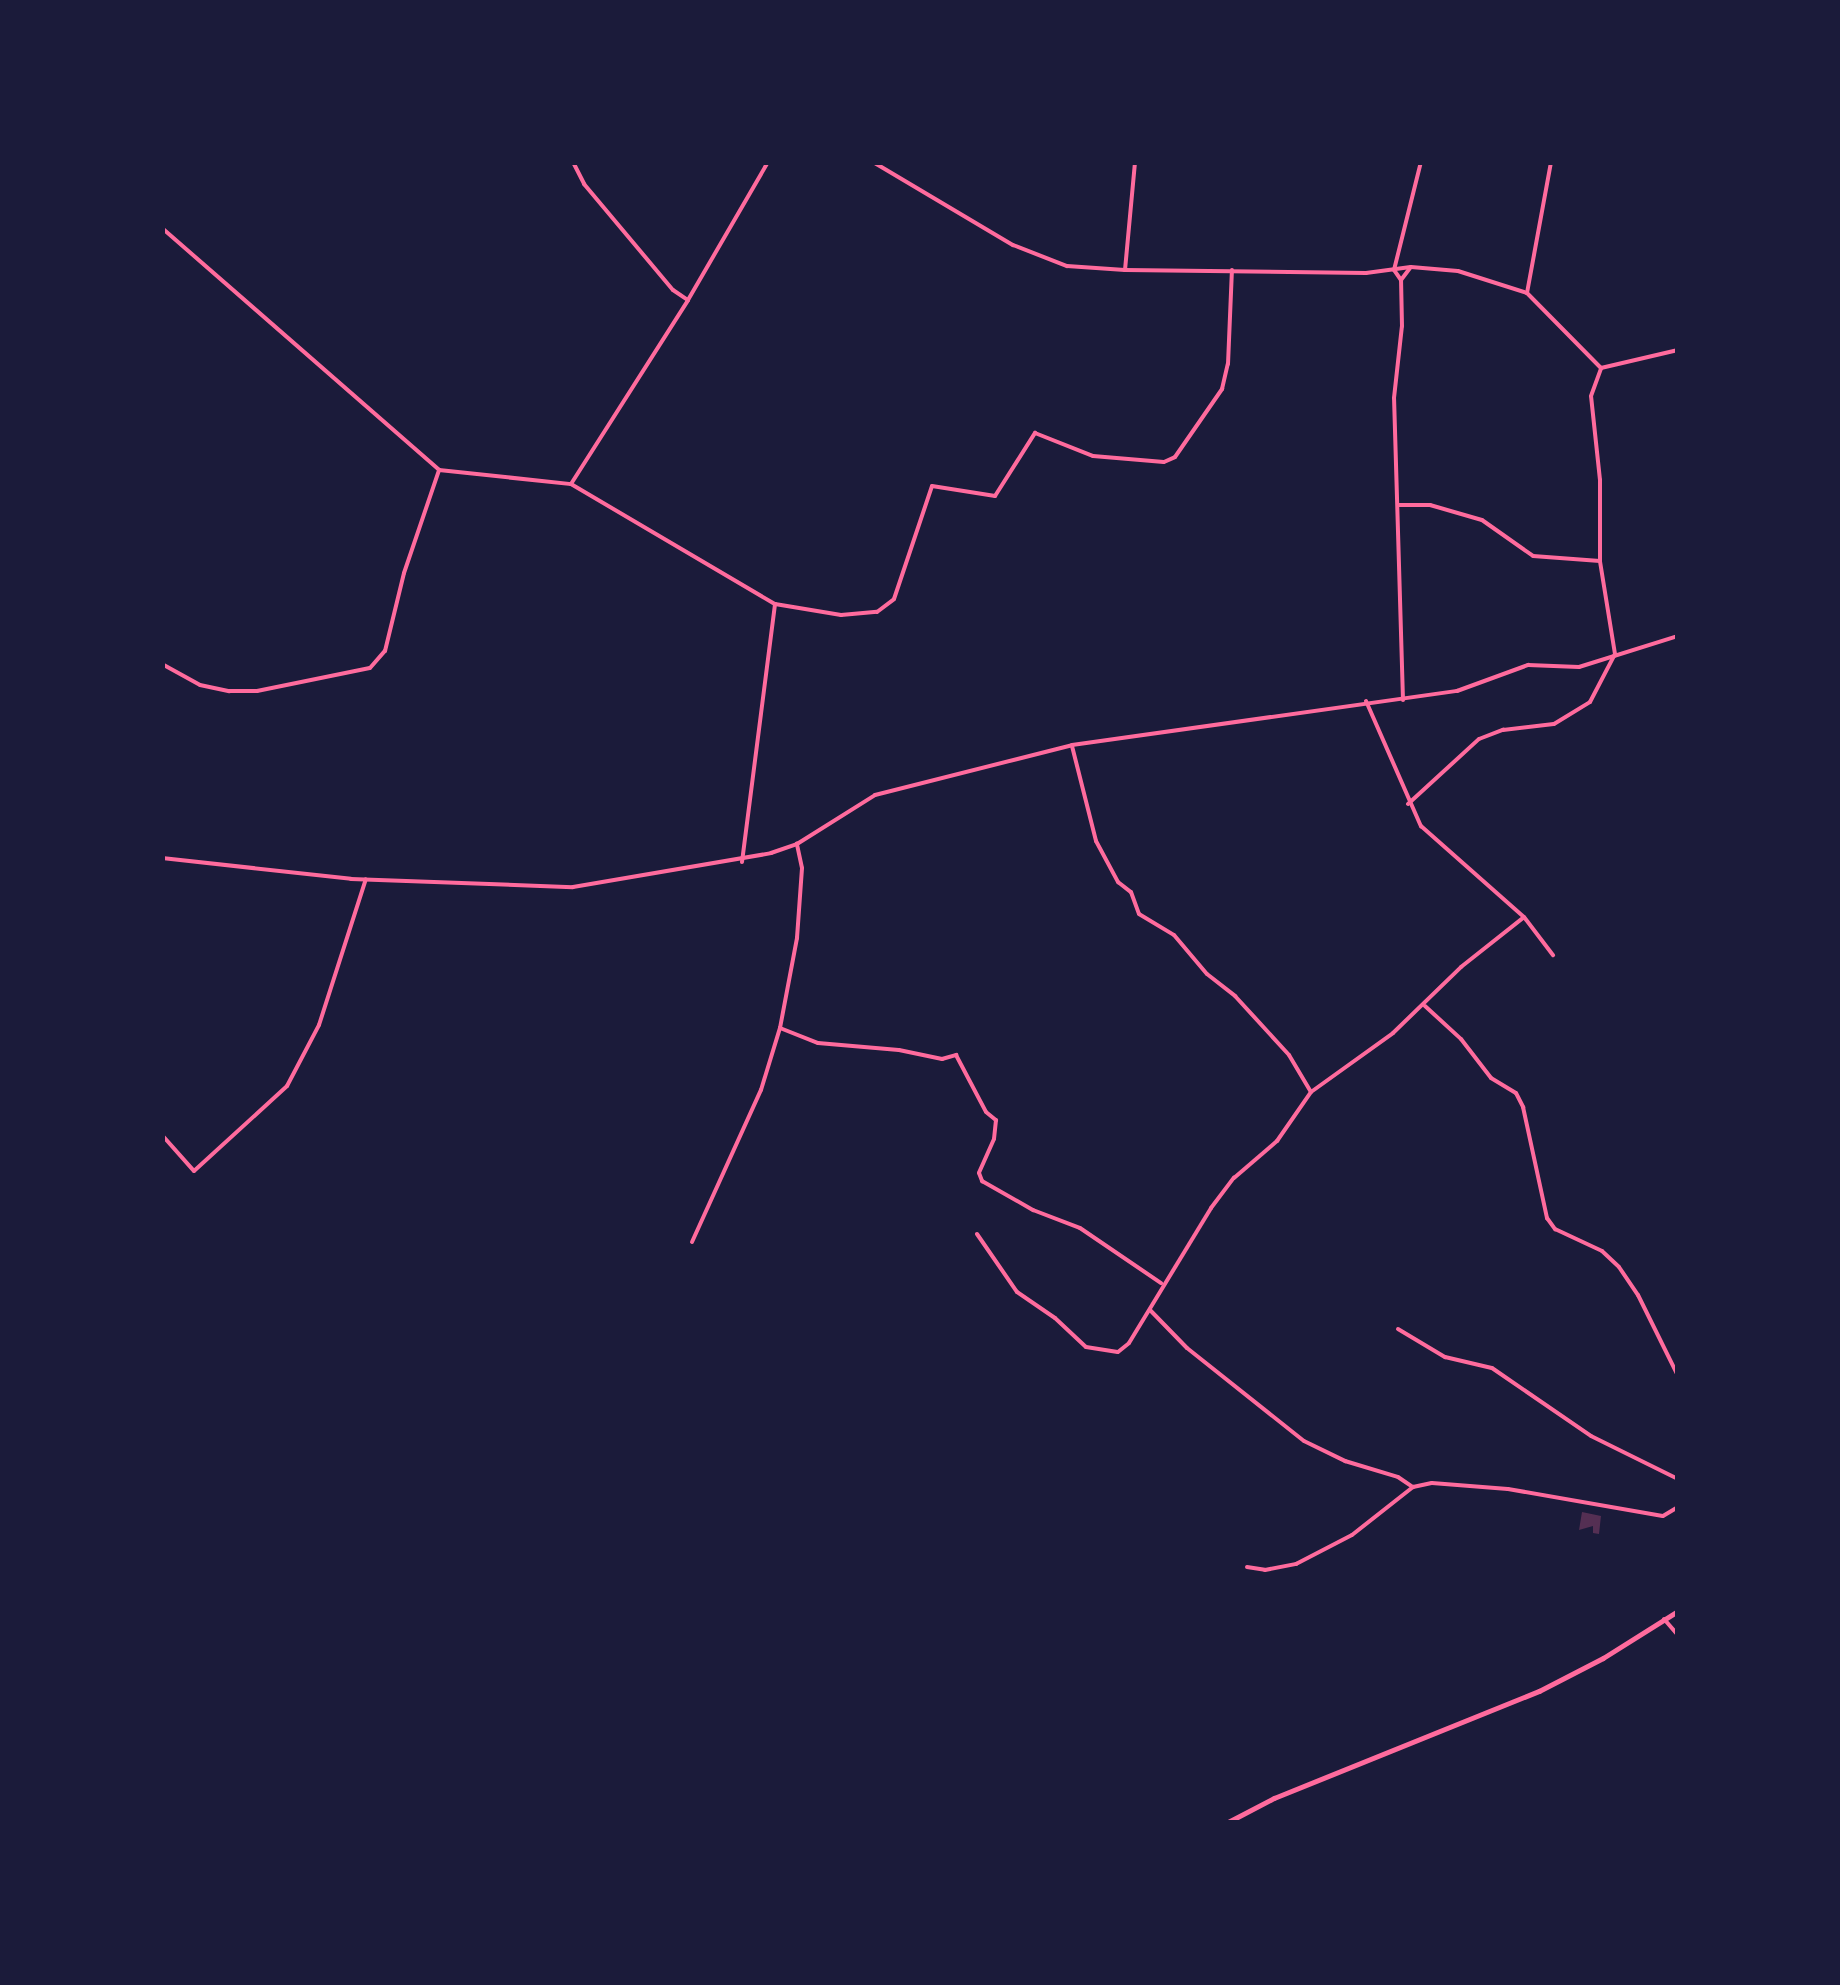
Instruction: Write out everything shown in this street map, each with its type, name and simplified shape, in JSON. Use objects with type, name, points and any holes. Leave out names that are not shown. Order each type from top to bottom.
[{"type":"street","points":[[573,162],[584,184],[673,290],[688,300]]},
{"type":"street","points":[[571,484],[688,300],[768,162]]},
{"type":"street","points":[[873,162],[1013,244],[1068,266],[1126,270],[1394,270],[1410,266],[1458,271],[1527,293],[1602,368]]},
{"type":"street","points":[[1126,270],[1134,162]]},
{"type":"street","points":[[1403,700],[1394,398],[1402,326],[1401,280],[1394,270],[1421,162]]},
{"type":"street","points":[[1527,293],[1551,162]]},
{"type":"street","points":[[162,228],[439,470],[571,484],[775,604],[841,615],[888,607],[932,486],[996,496],[1034,433],[1093,456],[1164,462],[1175,457],[1222,389],[1228,364],[1232,270]]},
{"type":"street","points":[[1401,280],[1410,266]]},
{"type":"street","points":[[1602,368],[1678,350]]},
{"type":"street","points":[[1408,804],[1479,739],[1503,730],[1554,724],[1590,702],[1615,654],[1600,562],[1600,480],[1591,396],[1602,368]]},
{"type":"street","points":[[162,664],[200,685],[229,691],[257,691],[370,668],[385,651],[404,573],[439,470]]},
{"type":"street","points":[[1399,505],[1430,505],[1482,520],[1533,556],[1600,562]]},
{"type":"street","points":[[742,862],[775,604]]},
{"type":"street","points":[[162,858],[366,880],[574,887],[742,862],[798,844],[875,796],[1072,745],[1456,691],[1528,665],[1580,667],[1678,636]]},
{"type":"street","points":[[1366,701],[1408,804],[1432,837],[1524,916],[1553,955]]},
{"type":"street","points":[[1072,745],[1096,841],[1118,882],[1131,892],[1139,914],[1174,935],[1207,974],[1236,996],[1289,1055],[1311,1092]]},
{"type":"street","points":[[692,1242],[761,1090],[780,1028],[798,923],[802,868],[798,844]]},
{"type":"street","points":[[162,1135],[194,1171],[287,1086],[319,1026],[366,880]]},
{"type":"street","points":[[977,1234],[1017,1292],[1055,1318],[1086,1347],[1118,1352],[1150,1310],[1162,1284],[1211,1208],[1234,1178],[1280,1138],[1311,1092],[1393,1034],[1461,967],[1524,916]]},
{"type":"street","points":[[1424,1005],[1461,1038],[1469,1055],[1491,1078],[1516,1093],[1523,1108],[1547,1218],[1555,1228],[1602,1251],[1619,1267],[1638,1295],[1678,1376]]},
{"type":"street","points":[[780,1028],[818,1043],[899,1050],[942,1059],[956,1056],[986,1112],[996,1120],[994,1139],[979,1173],[982,1181],[1034,1210],[1080,1228],[1162,1284]]},
{"type":"street","points":[[1150,1310],[1188,1348],[1304,1441],[1345,1461],[1398,1477],[1412,1487]]},
{"type":"street","points":[[1398,1330],[1445,1357],[1492,1368],[1592,1436],[1678,1478]]},
{"type":"street","points":[[1246,1567],[1265,1570],[1296,1564],[1352,1535],[1412,1487],[1462,1483],[1662,1516],[1678,1507]]},
{"type":"street","points":[[1228,1822],[1274,1798],[1539,1691],[1678,1611]]},
{"type":"street","points":[[1664,1619],[1678,1635]]},
{"type":"building","points":[[1582,1512],[1601,1516],[1599,1534],[1593,1533],[1593,1526],[1579,1530]]}]
